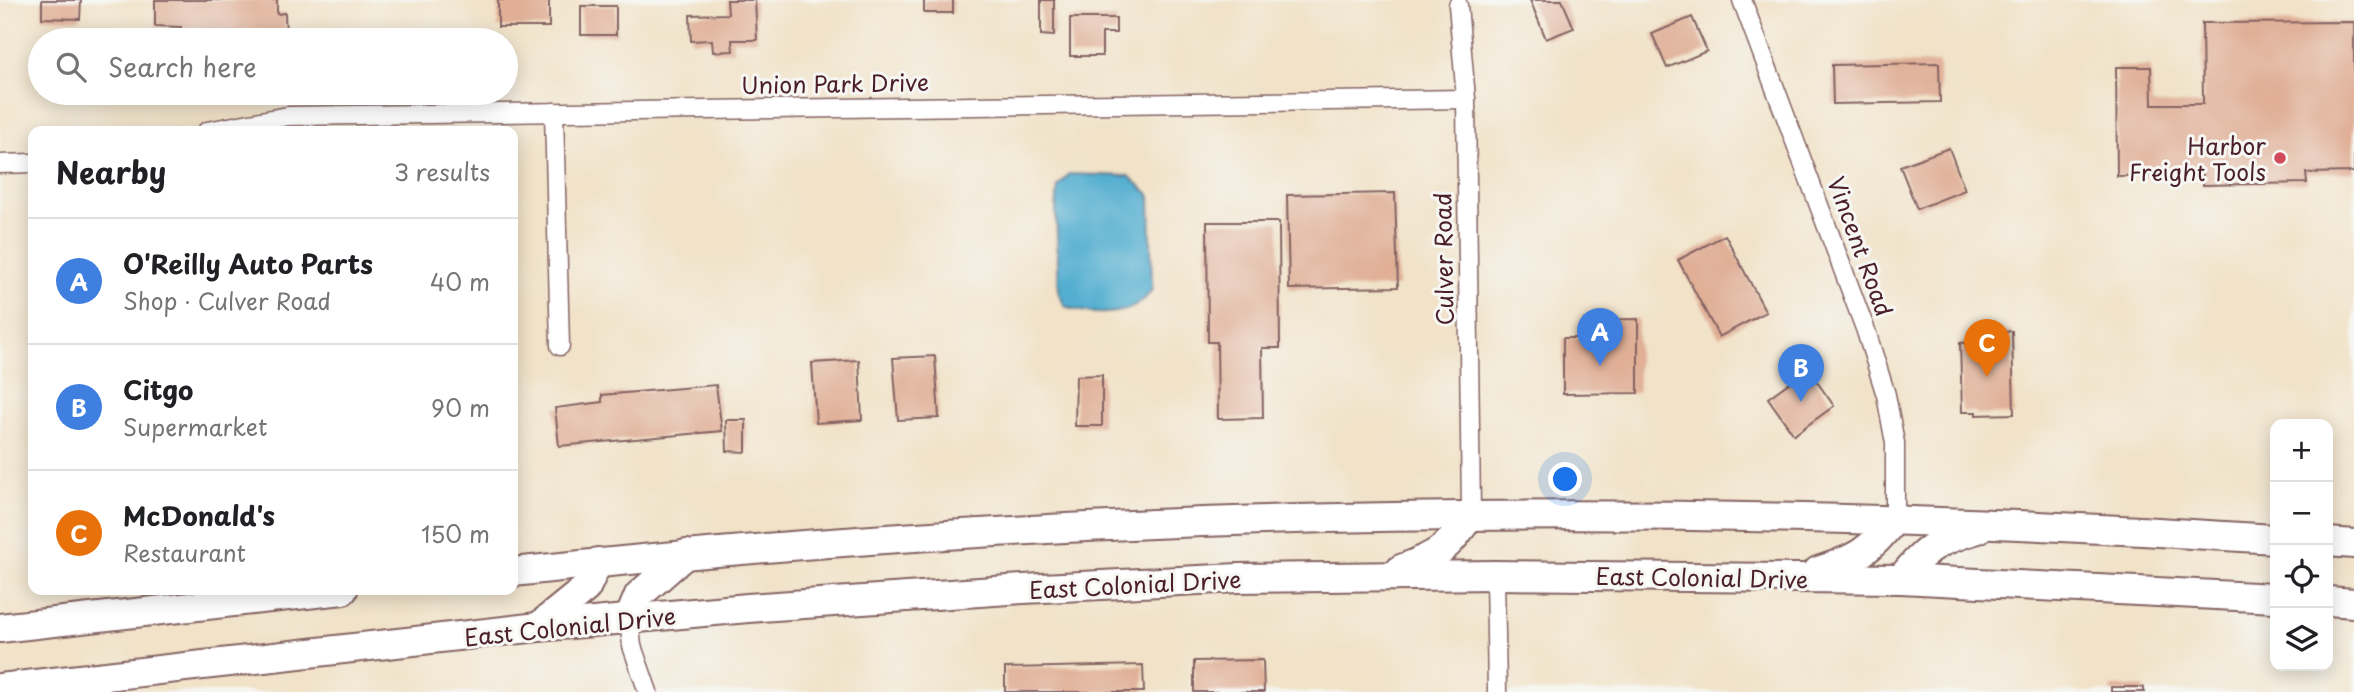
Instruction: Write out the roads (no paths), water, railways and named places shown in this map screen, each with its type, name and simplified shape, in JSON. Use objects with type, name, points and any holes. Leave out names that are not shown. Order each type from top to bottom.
[{"type":"highway","points":[[1382,576],[1433,558],[1456,538],[1471,513]]},
{"type":"highway","points":[[518,571],[686,554],[1103,525],[1471,513],[1895,518],[2270,539]]},
{"type":"highway","points":[[1795,578],[1853,560],[1877,544],[1895,518]]},
{"type":"highway","points":[[1901,579],[1922,551],[1949,537],[1997,523]]},
{"type":"highway","points":[[2333,542],[2354,544]]},
{"type":"highway","points":[[629,619],[639,595],[686,554]]},
{"type":"highway","points":[[538,627],[586,588],[598,562]]},
{"type":"highway","name":"East Colonial Drive","points":[[0,688],[538,627],[1023,589],[1238,578],[1495,575],[1901,579],[2270,598]]},
{"type":"highway","points":[[0,628],[298,595]]},
{"type":"highway","points":[[2333,601],[2354,603]]},
{"type":"street","name":"Vincent Road","points":[[1742,0],[1866,331],[1886,395],[1895,443],[1895,518]]},
{"type":"street","name":"Culver Road","points":[[1458,5],[1466,99],[1471,513]]},
{"type":"street","name":"Union Park Drive","points":[[234,126],[288,116],[1466,99]]},
{"type":"street","points":[[554,112],[560,346]]},
{"type":"street","points":[[0,164],[28,163]]},
{"type":"street","points":[[1495,575],[1497,692]]},
{"type":"street","points":[[629,619],[632,646],[648,692]]},
{"type":"water","points":[[1069,174],[1129,176],[1150,195],[1152,289],[1145,299],[1125,310],[1100,313],[1076,310],[1065,306],[1059,294],[1056,210],[1058,187]]},
{"type":"place","name":"Harbor Freight Tools","points":[[2280,158]]},
{"type":"place","name":"O'Reilly Auto Parts","points":[[1600,366]]},
{"type":"place","name":"McDonald's","points":[[1987,377]]},
{"type":"place","name":"Citgo","points":[[1801,402]]}]
